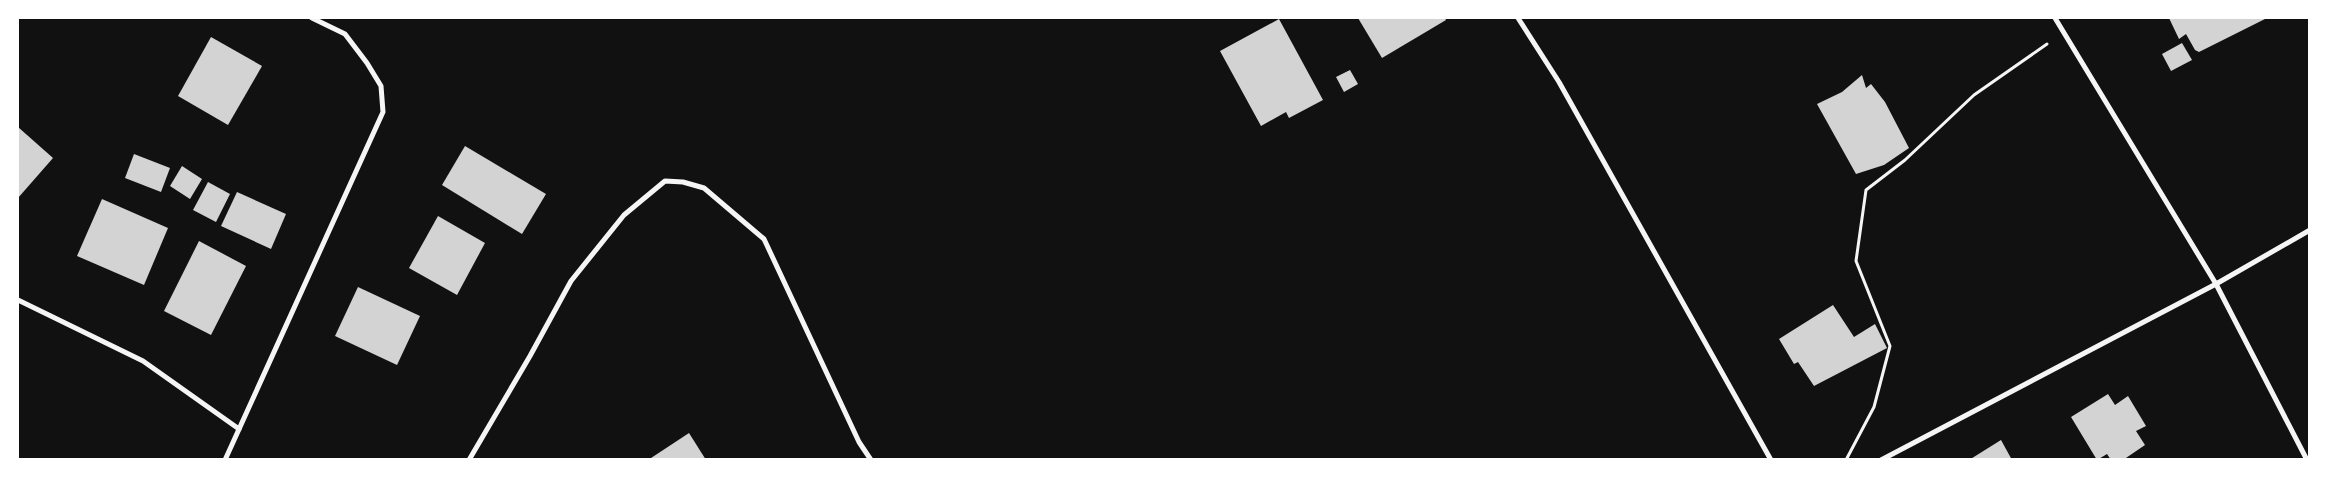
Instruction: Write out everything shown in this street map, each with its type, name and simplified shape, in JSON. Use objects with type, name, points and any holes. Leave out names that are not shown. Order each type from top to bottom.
[{"type":"street","points":[[225,460],[383,112],[381,86],[368,63],[345,34],[312,18]]},
{"type":"street","points":[[1518,18],[1559,82],[1771,460]]},
{"type":"street","points":[[2055,18],[2216,284],[2307,460]]},
{"type":"street","points":[[469,460],[530,356],[571,281],[624,215],[665,181],[683,182],[704,188],[764,239],[859,442],[871,460]]},
{"type":"street","points":[[1881,460],[2216,284],[2310,230]]},
{"type":"street","points":[[18,300],[143,361],[239,429]]},
{"type":"path","points":[[1846,460],[1874,407],[1890,346],[1856,261],[1866,190],[1905,160],[1974,95],[2064,32]]},
{"type":"building","points":[[1358,18],[1445,18],[1446,20],[1382,58]]},
{"type":"building","points":[[2169,18],[2267,18],[2199,52],[2195,50],[2186,34],[2179,39]]},
{"type":"building","points":[[1279,19],[1323,100],[1289,118],[1286,112],[1261,126],[1220,51]]},
{"type":"building","points":[[211,37],[262,66],[228,125],[178,96]]},
{"type":"building","points":[[2182,43],[2192,60],[2171,71],[2162,54]]},
{"type":"building","points":[[1350,70],[1358,84],[1344,92],[1336,77]]},
{"type":"building","points":[[1862,75],[1866,88],[1871,84],[1885,102],[1909,148],[1884,165],[1856,174],[1817,104],[1842,92]]},
{"type":"building","points":[[18,127],[53,158],[18,198]]},
{"type":"building","points":[[465,146],[546,194],[522,234],[442,185]]},
{"type":"building","points":[[134,154],[170,168],[161,192],[125,178]]},
{"type":"building","points":[[182,166],[202,179],[190,199],[170,186]]},
{"type":"building","points":[[208,182],[230,194],[216,222],[193,210]]},
{"type":"building","points":[[237,192],[286,214],[271,249],[221,226]]},
{"type":"building","points":[[102,199],[168,228],[144,285],[77,256]]},
{"type":"building","points":[[438,216],[485,243],[457,295],[409,268]]},
{"type":"building","points":[[199,241],[246,266],[211,335],[164,311]]},
{"type":"building","points":[[358,287],[420,316],[397,365],[335,336]]},
{"type":"building","points":[[1833,305],[1854,337],[1875,324],[1887,348],[1814,386],[1798,362],[1794,364],[1779,339]]},
{"type":"building","points":[[2108,394],[2115,405],[2128,396],[2146,426],[2136,431],[2145,445],[2123,460],[2111,460],[2107,454],[2097,460],[2071,417]]},
{"type":"building","points":[[689,433],[706,460],[648,460]]},
{"type":"building","points":[[2001,440],[2012,460],[1969,460]]}]
